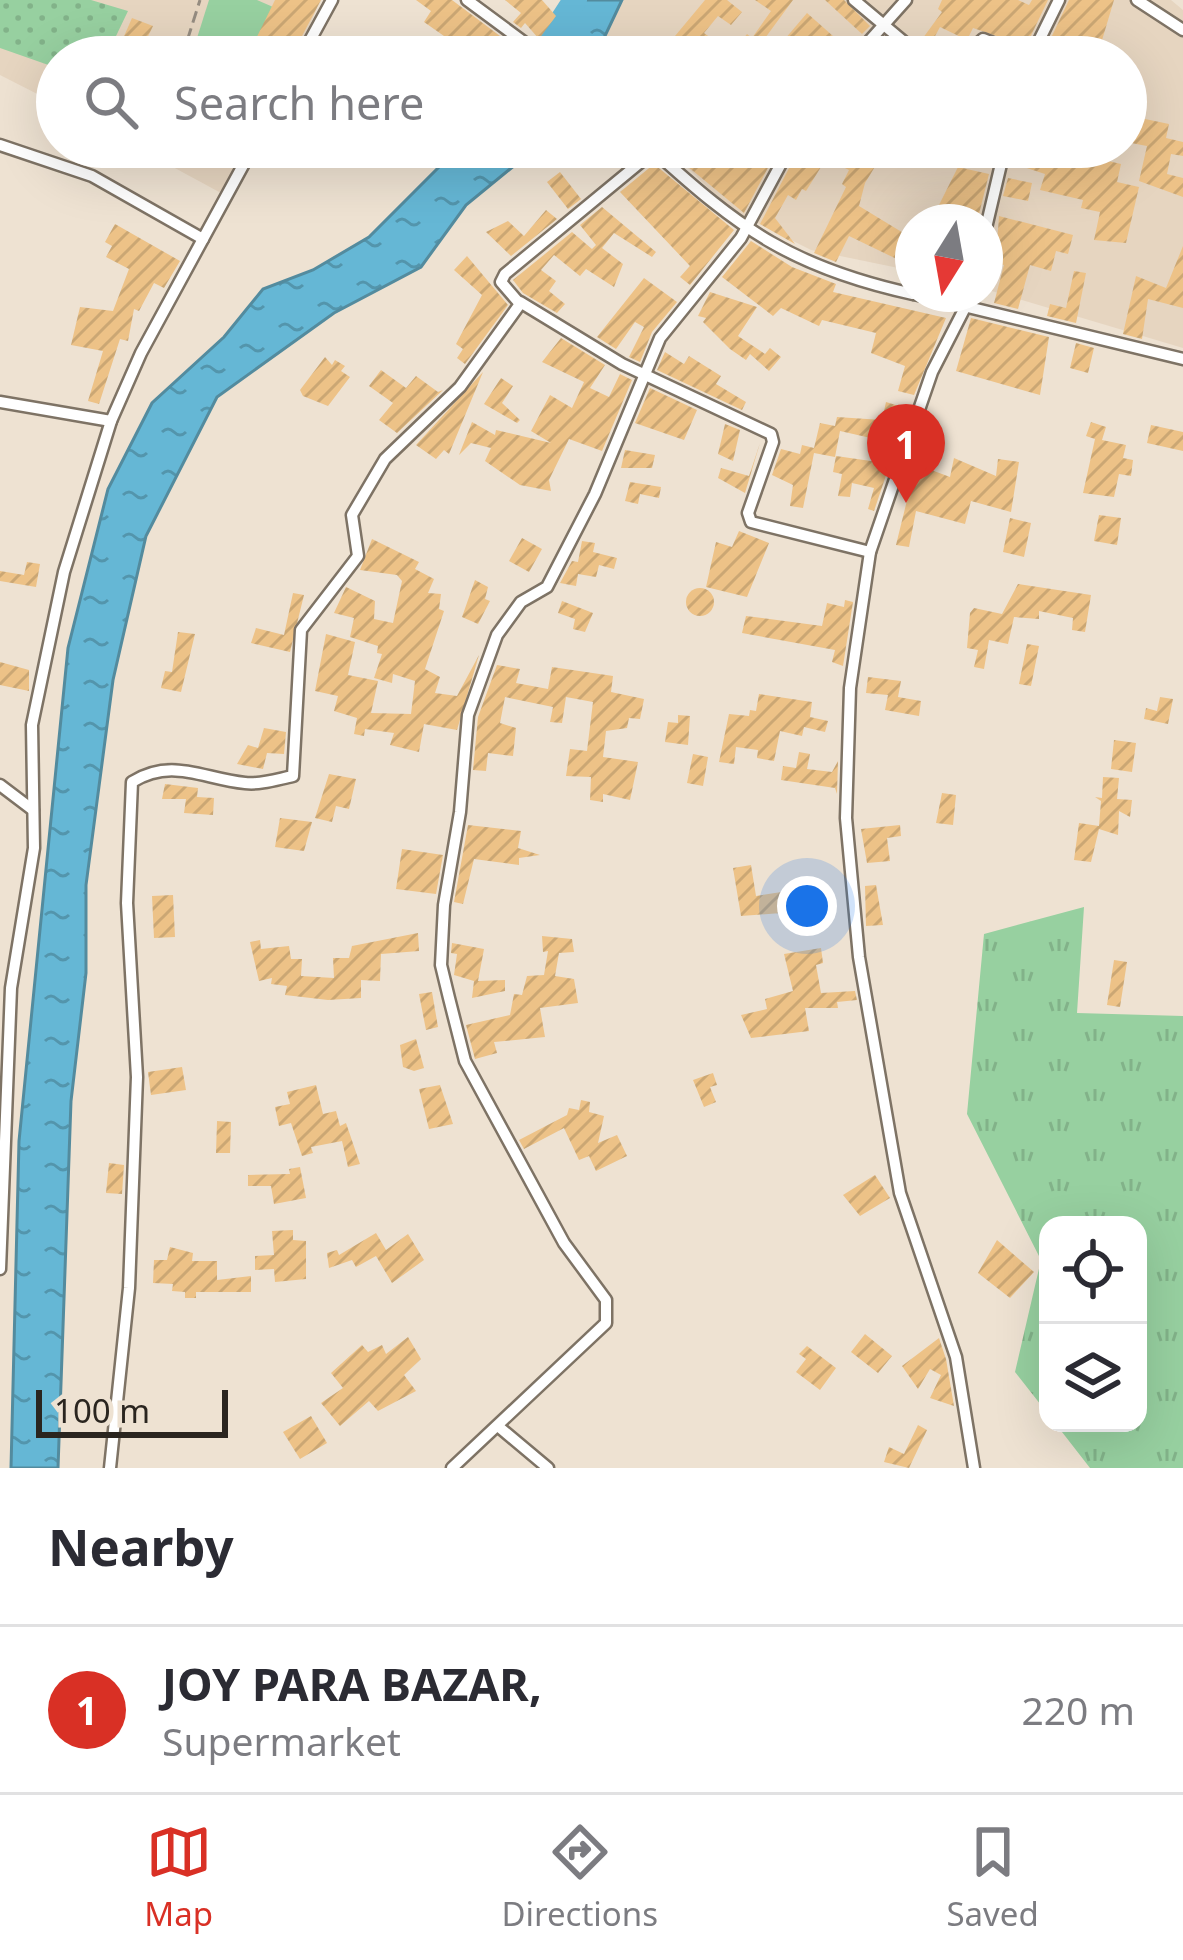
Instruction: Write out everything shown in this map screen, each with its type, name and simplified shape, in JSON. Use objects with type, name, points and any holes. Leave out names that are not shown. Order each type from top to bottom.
[{"type":"street","points":[[313,36],[332,0]]},
{"type":"street","points":[[467,0],[517,36]]},
{"type":"street","points":[[854,0],[894,36]]},
{"type":"street","points":[[872,36],[906,0]]},
{"type":"street","points":[[1040,36],[1059,0]]},
{"type":"street","points":[[1137,0],[1183,30]]},
{"type":"street","points":[[0,145],[36,157]]},
{"type":"street","points":[[68,168],[92,176],[202,239]]},
{"type":"street","points":[[0,1269],[4,1075],[11,988],[30,893],[32,725],[64,572],[110,422],[241,168]]},
{"type":"street","points":[[630,168],[505,274],[503,284],[520,302],[644,374],[771,434],[773,442],[748,513],[751,522],[870,552]]},
{"type":"street","points":[[674,168],[743,226],[809,266],[895,289]]},
{"type":"street","points":[[452,1468],[606,1323],[609,1313],[606,1300],[564,1243],[465,1060],[441,965],[447,865],[460,812],[468,715],[486,659],[512,610],[547,587],[595,494],[661,338],[741,238],[743,226],[778,168]]},
{"type":"street","points":[[992,204],[1000,168]]},
{"type":"street","points":[[110,1468],[129,1288],[137,1077],[127,904],[132,782],[151,770],[195,770],[247,784],[293,776],[301,630],[358,556],[350,527],[356,507],[386,459],[460,387],[520,302]]},
{"type":"street","points":[[1003,309],[1183,359]]},
{"type":"street","points":[[964,312],[932,372],[870,552],[850,688],[846,818],[859,957],[900,1193],[956,1357],[974,1468]]},
{"type":"street","points":[[0,402],[110,422]]},
{"type":"street","points":[[0,785],[33,810]]},
{"type":"street","points":[[499,1427],[548,1468]]},
{"type":"path","points":[[189,36],[200,0]]},
{"type":"shaded area","points":[[0,0],[320,0],[305,36],[36,36],[36,93],[0,75]]},
{"type":"shaded area","points":[[610,0],[1171,0],[1183,10],[1183,348],[1003,294],[1003,204],[895,204],[895,267],[811,250],[728,208],[688,168],[1147,168],[1147,36],[585,36]]},
{"type":"shaded area","points":[[175,168],[234,168],[221,193]]},
{"type":"green space","points":[[0,0],[91,0],[128,11],[116,36],[36,36],[36,61],[0,48]]},
{"type":"green space","points":[[209,0],[257,0],[296,17],[286,36],[198,36]]},
{"type":"green space","points":[[1084,907],[1077,1013],[1183,1016],[1183,1468],[1090,1468],[1062,1432],[1147,1432],[1147,1216],[1039,1216],[1039,1256],[967,1114],[984,934]]},
{"type":"green space","points":[[1039,1269],[1039,1403],[1015,1372]]},
{"type":"water","points":[[574,0],[622,0],[605,36],[551,36]]},
{"type":"water","points":[[438,168],[511,168],[466,205],[421,267],[334,313],[217,397],[146,536],[113,680],[86,885],[86,973],[71,1101],[58,1468],[11,1468],[19,1141],[68,648],[108,489],[152,403],[224,337],[263,289],[313,270],[369,237]]},
{"type":"building","points":[[275,0],[321,0],[302,36],[257,36]]},
{"type":"building","points":[[416,0],[452,0],[500,36],[444,36],[424,22],[431,11]]},
{"type":"building","points":[[505,0],[542,0],[556,16],[536,36],[525,23],[521,28],[513,22],[521,13]]},
{"type":"building","points":[[705,0],[727,0],[742,12],[731,25],[718,16],[704,33],[708,36],[675,36]]},
{"type":"building","points":[[755,0],[793,0],[767,36],[753,36],[771,11]]},
{"type":"building","points":[[825,0],[844,0],[870,26],[862,34]]},
{"type":"building","points":[[942,0],[1018,0],[1029,5],[1032,0],[1048,0],[1031,36],[997,36],[973,28],[969,36],[959,36],[940,27],[935,36],[924,36],[942,12],[938,9]]},
{"type":"building","points":[[1069,0],[1114,0],[1103,36],[1052,36]]},
{"type":"building","points":[[807,13],[833,36],[787,36]]},
{"type":"building","points":[[132,18],[153,26],[148,36],[124,36]]},
{"type":"building","points":[[1147,119],[1169,124],[1166,138],[1183,142],[1183,156],[1171,154],[1167,174],[1183,178],[1183,197],[1139,181],[1142,168],[1147,168]]},
{"type":"building","points":[[649,168],[659,168],[734,230],[690,285],[680,277],[690,266],[620,192]]},
{"type":"building","points":[[689,168],[768,168],[744,213]]},
{"type":"building","points":[[789,168],[820,168],[796,200],[788,195],[775,218],[795,244],[760,224]]},
{"type":"building","points":[[845,168],[874,168],[859,206],[895,228],[895,258],[849,236],[836,262],[814,253],[846,187],[842,184],[849,170]]},
{"type":"building","points":[[958,168],[989,174],[982,204],[940,204]]},
{"type":"building","points":[[1026,168],[1120,168],[1117,182],[1139,187],[1126,243],[1094,240],[1100,212],[1081,208],[1083,200],[1040,190],[1045,174]]},
{"type":"building","points":[[560,172],[581,199],[568,209],[547,182]]},
{"type":"building","points":[[1008,178],[1032,183],[1028,201],[1003,196]]},
{"type":"building","points":[[602,207],[656,252],[652,257],[614,233],[602,248],[623,264],[614,287],[586,269],[580,276],[554,255],[541,270],[556,281],[549,291],[565,304],[557,313],[523,293],[513,280],[572,232],[592,249],[596,245],[580,225]]},
{"type":"building","points":[[546,210],[557,219],[511,256],[486,232],[508,221],[524,236]]},
{"type":"building","points":[[1003,217],[1073,235],[1068,254],[1056,251],[1051,271],[1030,265],[1018,309],[1003,305]]},
{"type":"building","points":[[115,224],[180,261],[164,288],[154,283],[139,311],[134,309],[128,341],[120,339],[99,404],[88,401],[103,351],[71,345],[80,307],[113,311],[129,269],[106,257],[112,246],[105,242]]},
{"type":"building","points":[[751,241],[792,267],[836,284],[833,292],[895,306],[895,312],[946,318],[914,395],[898,391],[905,366],[871,353],[876,333],[822,320],[819,326],[781,308],[773,316],[722,277]]},
{"type":"building","points":[[1183,246],[1183,308],[1148,299],[1142,339],[1123,334],[1136,276],[1166,288]]},
{"type":"building","points":[[467,256],[508,305],[465,364],[457,358],[463,349],[456,344],[482,295],[454,270]]},
{"type":"building","points":[[1074,271],[1086,273],[1076,323],[1047,316],[1050,304],[1066,308]]},
{"type":"building","points":[[644,278],[677,302],[652,332],[640,362],[629,357],[644,327],[635,322],[616,349],[597,337]]},
{"type":"building","points":[[710,292],[757,307],[738,336],[765,354],[770,348],[781,357],[769,371],[750,354],[746,360],[730,349],[703,322],[706,318],[698,316]]},
{"type":"building","points":[[971,318],[1049,337],[1040,395],[956,371]]},
{"type":"building","points":[[561,338],[605,365],[590,388],[609,397],[620,374],[632,380],[602,451],[569,439],[549,480],[551,491],[520,485],[485,461],[491,448],[471,443],[459,455],[472,422],[495,435],[496,430],[551,443],[531,431],[550,395],[572,408],[584,382],[542,362]]},
{"type":"building","points":[[1076,343],[1094,348],[1088,373],[1070,368]]},
{"type":"building","points":[[665,352],[684,364],[689,356],[721,376],[716,384],[746,402],[742,410],[657,370]]},
{"type":"building","points":[[325,357],[332,365],[335,360],[345,366],[341,371],[350,377],[328,406],[303,396],[300,390]]},
{"type":"building","points":[[381,370],[406,388],[416,376],[438,392],[443,390],[397,433],[379,420],[393,403],[369,386]]},
{"type":"building","points":[[483,372],[449,454],[444,450],[436,459],[416,445]]},
{"type":"building","points":[[501,378],[513,386],[502,403],[520,420],[517,423],[484,404]]},
{"type":"building","points":[[650,388],[697,410],[684,440],[635,423]]},
{"type":"building","points":[[886,402],[899,406],[894,426],[902,428],[874,511],[868,509],[874,488],[852,483],[850,497],[838,496],[842,474],[833,472],[836,456],[878,462],[884,441],[840,431],[835,457],[814,453],[803,508],[790,506],[793,485],[772,475],[781,449],[800,454],[802,445],[814,448],[820,423],[835,426],[837,417],[882,420]]},
{"type":"building","points":[[1091,422],[1106,427],[1102,440],[1126,445],[1123,458],[1133,460],[1131,476],[1119,474],[1114,497],[1083,493],[1095,439],[1086,436]]},
{"type":"building","points":[[725,424],[740,430],[733,461],[718,454]]},
{"type":"building","points":[[926,424],[940,427],[926,468],[950,477],[954,458],[996,476],[998,459],[1019,462],[1011,512],[971,501],[965,524],[916,511],[909,547],[896,545],[911,484],[916,486],[921,466],[911,464]]},
{"type":"building","points":[[1151,425],[1183,432],[1183,451],[1147,443]]},
{"type":"building","points":[[760,443],[745,493],[718,478],[721,468],[749,476]]},
{"type":"building","points":[[625,450],[655,455],[652,468],[621,468]]},
{"type":"building","points":[[630,482],[661,487],[659,498],[640,494],[638,504],[625,501]]},
{"type":"building","points":[[1099,515],[1121,518],[1117,545],[1094,541]]},
{"type":"building","points":[[1010,518],[1031,523],[1024,557],[1003,552]]},
{"type":"building","points":[[739,531],[769,543],[747,597],[706,587],[716,542],[732,547]]},
{"type":"building","points":[[522,538],[542,549],[529,572],[509,561]]},
{"type":"building","points":[[372,539],[419,562],[415,569],[434,579],[428,593],[441,594],[439,609],[444,611],[425,669],[440,677],[435,693],[457,696],[479,655],[457,730],[424,724],[419,752],[390,745],[394,733],[365,729],[364,736],[354,734],[357,718],[334,711],[338,696],[315,691],[326,634],[355,642],[348,675],[378,681],[371,713],[411,714],[415,681],[393,674],[392,683],[374,678],[382,654],[377,653],[378,646],[350,637],[354,618],[334,613],[346,587],[375,601],[374,619],[393,623],[402,581],[397,575],[360,570]]},
{"type":"building","points":[[582,541],[595,543],[593,552],[617,558],[614,569],[599,565],[596,577],[578,574],[576,586],[560,583],[572,561],[578,562]]},
{"type":"building","points":[[27,562],[40,564],[36,587],[0,581],[0,571],[24,575]]},
{"type":"building","points":[[475,580],[488,587],[485,599],[490,601],[478,624],[462,617]]},
{"type":"building","points":[[1018,584],[1091,595],[1085,632],[1072,630],[1073,618],[1039,611],[1039,619],[1014,617],[1008,644],[989,640],[984,669],[974,667],[978,650],[967,648],[970,613],[974,608],[1002,614]]},
{"type":"building","points":[[700,588],[710,592],[714,602],[710,612],[700,616],[690,612],[686,602],[690,592]]},
{"type":"building","points":[[293,593],[304,595],[290,652],[251,643],[256,628],[284,635]]},
{"type":"building","points":[[845,600],[853,602],[843,666],[832,662],[835,650],[742,633],[746,616],[822,626],[827,603],[844,607]]},
{"type":"building","points":[[562,601],[593,613],[585,632],[573,629],[575,619],[558,613]]},
{"type":"building","points":[[178,632],[195,634],[181,692],[161,688],[165,671],[172,672]]},
{"type":"building","points":[[1027,644],[1039,646],[1031,686],[1019,684]]},
{"type":"building","points":[[0,662],[29,670],[29,691],[0,685]]},
{"type":"building","points":[[497,665],[520,669],[516,683],[548,689],[552,667],[613,676],[611,692],[644,699],[640,719],[629,718],[627,728],[606,731],[603,757],[638,762],[630,800],[603,794],[603,802],[590,800],[591,777],[566,776],[570,749],[587,751],[593,702],[566,697],[562,723],[550,722],[553,707],[505,697],[500,723],[516,728],[513,756],[488,753],[486,771],[473,770],[478,717]]},
{"type":"building","points":[[868,677],[901,681],[898,697],[921,701],[919,716],[885,710],[888,695],[866,693]]},
{"type":"building","points":[[759,694],[812,702],[810,717],[828,721],[825,732],[804,727],[802,736],[780,731],[774,761],[757,758],[758,750],[736,747],[734,764],[719,762],[729,714],[749,716],[750,710],[756,711]]},
{"type":"building","points":[[1160,697],[1173,699],[1168,724],[1144,719],[1146,708],[1157,711]]},
{"type":"building","points":[[678,715],[690,716],[688,745],[665,742],[668,722],[678,723]]},
{"type":"building","points":[[264,728],[286,732],[284,754],[267,753],[263,769],[237,764],[248,745],[258,748]]},
{"type":"building","points":[[1114,740],[1136,743],[1132,772],[1111,769]]},
{"type":"building","points":[[799,752],[810,754],[807,769],[832,772],[838,761],[837,794],[835,788],[781,780],[783,766],[796,768]]},
{"type":"building","points":[[693,754],[708,757],[703,786],[687,783]]},
{"type":"building","points":[[329,774],[356,779],[349,809],[336,806],[332,822],[315,818]]},
{"type":"building","points":[[1103,777],[1119,778],[1117,799],[1132,800],[1130,817],[1119,811],[1118,835],[1099,829],[1091,862],[1074,860],[1079,823],[1099,826],[1101,801],[1095,797],[1102,798]]},
{"type":"building","points":[[165,784],[198,788],[197,797],[214,798],[213,815],[184,813],[186,799],[162,799]]},
{"type":"building","points":[[942,793],[956,795],[953,825],[936,823]]},
{"type":"building","points":[[280,818],[312,822],[304,851],[275,847]]},
{"type":"building","points":[[468,825],[521,831],[518,848],[540,855],[519,858],[519,865],[474,859],[463,904],[454,902]]},
{"type":"building","points":[[900,825],[901,836],[887,838],[890,861],[867,863],[861,829]]},
{"type":"building","points":[[402,849],[443,855],[436,894],[396,889]]},
{"type":"building","points":[[751,865],[756,896],[794,890],[791,899],[806,899],[807,911],[741,916],[733,868]]},
{"type":"building","points":[[876,885],[883,925],[866,926],[865,886]]},
{"type":"building","points":[[173,895],[175,937],[154,938],[152,896]]},
{"type":"building","points":[[418,933],[419,951],[381,954],[380,981],[361,980],[361,998],[328,1000],[285,995],[287,986],[271,984],[272,978],[259,981],[250,942],[260,940],[261,949],[289,946],[291,959],[302,959],[301,976],[334,978],[333,958],[349,958],[352,946]]},
{"type":"building","points":[[542,936],[572,939],[574,952],[559,953],[555,976],[574,979],[578,1003],[540,1008],[545,1037],[494,1042],[497,1053],[475,1059],[466,1025],[510,1015],[514,994],[522,995],[527,976],[544,975],[548,951],[543,952]]},
{"type":"building","points":[[452,943],[484,949],[478,981],[505,980],[505,991],[472,998],[474,981],[454,975],[457,954],[451,953]]},
{"type":"building","points":[[821,948],[823,963],[816,965],[821,993],[855,991],[857,1000],[837,1002],[838,1008],[805,1008],[809,1031],[751,1038],[741,1015],[767,1009],[765,999],[793,991],[784,954]]},
{"type":"building","points":[[1114,960],[1127,962],[1120,1007],[1107,1005]]},
{"type":"building","points":[[432,992],[438,1027],[426,1030],[419,994]]},
{"type":"building","points":[[416,1039],[424,1068],[414,1071],[403,1067],[400,1045]]},
{"type":"building","points":[[182,1067],[186,1090],[151,1095],[148,1072]]},
{"type":"building","points":[[713,1073],[717,1085],[710,1087],[716,1102],[704,1107],[693,1080]]},
{"type":"building","points":[[316,1085],[323,1114],[336,1111],[340,1126],[346,1123],[360,1164],[348,1167],[342,1141],[311,1147],[313,1153],[302,1156],[291,1123],[279,1126],[275,1107],[290,1104],[287,1092]]},
{"type":"building","points":[[440,1085],[453,1124],[429,1129],[419,1089]]},
{"type":"building","points":[[581,1100],[590,1102],[589,1112],[604,1116],[598,1143],[617,1135],[627,1156],[596,1171],[589,1156],[579,1160],[564,1128],[524,1149],[519,1140],[567,1115],[569,1108],[579,1110]]},
{"type":"building","points":[[217,1121],[231,1122],[230,1153],[216,1153]]},
{"type":"building","points":[[109,1163],[124,1165],[122,1194],[106,1193]]},
{"type":"building","points":[[300,1167],[306,1198],[274,1204],[271,1186],[248,1186],[248,1175],[290,1174],[289,1169]]},
{"type":"building","points":[[875,1175],[890,1198],[860,1216],[843,1195]]},
{"type":"building","points":[[293,1230],[293,1240],[306,1241],[306,1279],[275,1282],[274,1269],[255,1270],[255,1256],[274,1255],[272,1231]]},
{"type":"building","points":[[376,1233],[386,1250],[408,1234],[424,1260],[392,1283],[376,1256],[356,1267],[352,1260],[329,1268],[327,1253],[337,1250],[339,1255]]},
{"type":"building","points":[[997,1240],[1034,1272],[1010,1298],[978,1273]]},
{"type":"building","points":[[170,1247],[193,1253],[192,1261],[217,1261],[217,1280],[251,1276],[251,1292],[196,1292],[196,1298],[185,1298],[185,1292],[172,1291],[173,1284],[153,1283],[154,1260],[167,1260]]},
{"type":"building","points":[[865,1334],[892,1356],[878,1373],[851,1352]]},
{"type":"building","points":[[408,1337],[421,1359],[404,1375],[416,1391],[378,1411],[369,1401],[340,1426],[321,1403],[343,1388],[331,1373],[362,1345],[368,1352],[382,1345],[386,1354]]},
{"type":"building","points":[[939,1338],[954,1406],[930,1398],[941,1375],[930,1369],[918,1389],[902,1366]]},
{"type":"building","points":[[807,1346],[836,1368],[820,1390],[796,1372],[806,1359],[799,1354]]},
{"type":"building","points":[[311,1416],[327,1443],[300,1459],[283,1432]]},
{"type":"building","points":[[918,1425],[927,1430],[909,1468],[884,1462],[889,1447],[904,1454]]},
{"type":"waterway","points":[[552,36],[575,0]]},
{"type":"place","name":"JOY PARA BAZAR,","points":[[906,503]]}]
